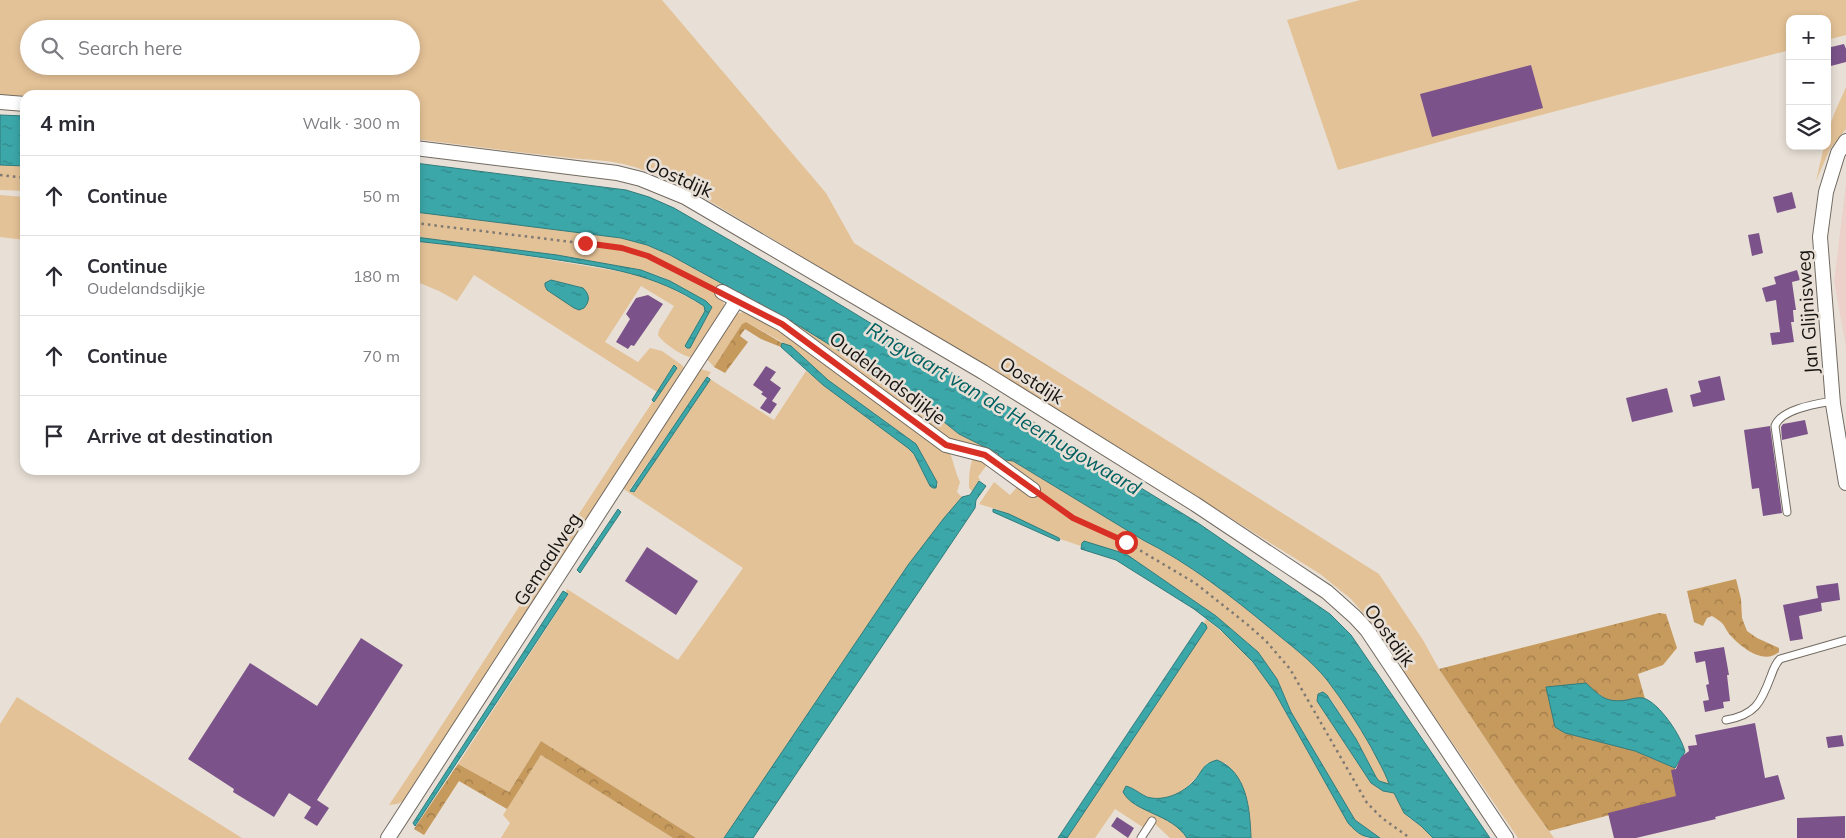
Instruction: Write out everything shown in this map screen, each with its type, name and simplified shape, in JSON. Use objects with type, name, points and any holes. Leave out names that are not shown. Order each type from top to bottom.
[{"type":"street","points":[[0,102],[20,104]]},
{"type":"street","name":"Jan Glijnisweg","points":[[1846,141],[1838,153],[1832,170],[1820,225],[1832,401],[1846,483]]},
{"type":"street","name":"Oostdijk","points":[[420,149],[616,173],[641,179],[685,197],[983,372],[1195,504],[1315,583],[1355,617],[1367,630],[1506,838]]},
{"type":"street","name":"Oudelandsdijkje","points":[[722,292],[782,324],[946,445],[985,455],[1033,490]]},
{"type":"street","name":"Gemaalweg","points":[[388,838],[737,300]]},
{"type":"lane","points":[[1787,512],[1774,432],[1777,421],[1784,414],[1832,401]]},
{"type":"lane","points":[[1726,720],[1740,717],[1752,710],[1761,701],[1776,663],[1780,659],[1846,640]]},
{"type":"lane","points":[[1141,838],[1152,821]]},
{"type":"path","points":[[0,175],[20,177]]},
{"type":"path","points":[[420,224],[622,248],[648,256],[722,292]]},
{"type":"path","points":[[1033,490],[1073,518],[1126,542],[1195,583],[1266,641],[1290,669],[1366,803],[1382,818],[1410,838]]},
{"type":"shaded area","points":[[0,0],[662,0],[826,193],[854,243],[1379,574],[1423,640],[1439,669],[1554,838],[1518,838],[1364,614],[1351,599],[1320,574],[1069,417],[713,203],[681,186],[658,175],[615,162],[420,140],[420,90],[20,90],[20,97],[0,95]]},
{"type":"shaded area","points":[[1360,0],[1846,0],[1846,35],[1831,39],[1831,15],[1786,15],[1786,51],[1338,170],[1287,20]]},
{"type":"shaded area","points":[[1846,87],[1846,129],[1831,148],[1831,123]]},
{"type":"shaded area","points":[[1823,150],[1830,150],[1816,181]]},
{"type":"shaded area","points":[[0,165],[20,166],[20,191],[0,190]]},
{"type":"shaded area","points":[[1846,183],[1846,348],[1834,281]]},
{"type":"shaded area","points":[[0,195],[20,197],[20,239],[0,237]]},
{"type":"shaded area","points":[[420,213],[621,238],[647,245],[670,255],[801,327],[909,394],[959,434],[999,454],[997,457],[953,444],[829,352],[723,300],[725,308],[698,354],[690,357],[682,354],[668,345],[658,335],[659,330],[674,306],[641,286],[605,342],[638,362],[650,348],[662,351],[685,369],[411,798],[389,805],[654,402],[673,366],[657,392],[474,275],[457,301],[420,283],[420,242],[503,252],[640,275],[667,286],[704,306],[706,311],[685,346],[712,307],[706,301],[662,277],[641,270],[557,255],[420,238]],"holes":[[[564,284],[578,286],[587,292],[588,303]]]},
{"type":"shaded area","points":[[746,311],[760,316],[949,451],[960,482],[957,492],[962,497],[908,565],[724,838],[696,838],[541,741],[509,792],[458,764],[568,595],[567,589],[678,660],[743,568],[622,488],[697,368],[711,372],[630,489],[632,493],[710,379],[774,420],[806,371],[909,448],[938,486],[916,444],[828,380],[784,343],[746,322],[742,324],[714,367],[705,357],[736,314]]},
{"type":"shaded area","points":[[974,456],[989,462],[978,477],[980,479],[972,491],[969,488],[969,476]]},
{"type":"shaded area","points":[[1006,460],[1013,461],[1177,559],[1241,604],[1307,659],[1327,680],[1353,717],[1390,784],[1379,781],[1376,777],[1333,702],[1323,692],[1318,694],[1317,701],[1371,783],[1383,791],[1394,793],[1408,817],[1433,838],[1380,838],[1355,820],[1291,712],[1277,679],[1258,652],[1216,616],[1126,554],[1086,542],[1082,543],[1081,546],[1060,539],[999,510],[979,504],[994,482],[1010,495],[1019,485],[1004,462]]},
{"type":"shaded area","points":[[1206,619],[1238,645],[1268,681],[1348,823],[1367,838],[1251,838],[1248,807],[1243,788],[1238,779],[1225,763],[1207,763],[1189,785],[1165,799],[1156,799],[1144,795],[1132,788],[1123,791],[1134,802],[1172,823],[1187,838],[1170,838],[1154,823],[1144,828],[1115,809],[1095,838],[1067,838],[1207,628],[1204,623]]},
{"type":"shaded area","points":[[17,697],[242,838],[0,838],[0,724]]},
{"type":"shaded area","points":[[541,755],[673,838],[501,838],[510,823],[503,815]]},
{"type":"green space","points":[[746,322],[782,343],[781,347],[761,339],[745,329],[740,336],[748,342],[725,373],[714,367],[742,324]]},
{"type":"green space","points":[[1736,579],[1741,599],[1742,618],[1747,631],[1779,648],[1779,652],[1773,656],[1760,656],[1747,650],[1731,636],[1722,623],[1712,616],[1707,618],[1703,626],[1694,622],[1687,591]]},
{"type":"green space","points":[[1659,613],[1666,614],[1677,648],[1663,665],[1638,674],[1645,699],[1614,702],[1585,689],[1546,687],[1555,727],[1565,733],[1635,751],[1675,768],[1682,796],[1549,831],[1439,669]]},
{"type":"green space","points":[[541,741],[696,838],[673,838],[541,755],[507,809],[459,781],[424,835],[414,829],[458,764],[509,792]]},
{"type":"water","points":[[0,115],[20,116],[20,166],[0,165]]},
{"type":"water","name":"Ringvaart van de Heerhugowaard","points":[[420,164],[626,190],[649,197],[674,208],[816,290],[1198,523],[1330,614],[1351,635],[1490,838],[1433,838],[1404,813],[1394,793],[1383,791],[1371,783],[1317,701],[1318,694],[1323,692],[1327,695],[1356,739],[1376,777],[1379,781],[1389,784],[1361,730],[1327,680],[1300,653],[1241,604],[1209,581],[1177,559],[1013,461],[1006,460],[991,465],[999,454],[959,434],[909,394],[801,327],[670,255],[647,245],[621,238],[420,213]]},
{"type":"water","points":[[420,238],[557,255],[641,270],[670,281],[706,301],[712,307],[690,348],[687,348],[685,346],[705,311],[704,306],[667,286],[612,269],[420,242]]},
{"type":"water","points":[[551,280],[583,288],[588,298],[584,308],[579,310],[574,308],[547,290],[545,283]]},
{"type":"water","points":[[782,343],[791,346],[828,380],[916,444],[937,482],[936,488],[930,486],[914,454],[908,448],[823,385],[781,347]]},
{"type":"water","points":[[674,365],[677,368],[654,402],[652,400]]},
{"type":"water","points":[[707,377],[710,380],[634,492],[630,491]]},
{"type":"water","points":[[979,481],[986,486],[976,500],[975,508],[753,838],[724,838],[908,565],[944,518],[962,497],[970,495]]},
{"type":"water","points":[[618,509],[621,512],[580,573],[577,570]]},
{"type":"water","points":[[993,509],[1009,514],[1060,540],[1058,541],[993,512]]},
{"type":"water","points":[[1084,541],[1126,554],[1216,616],[1258,652],[1277,679],[1291,712],[1355,820],[1380,838],[1362,835],[1348,823],[1274,691],[1253,662],[1220,629],[1194,609],[1116,560],[1081,549]]},
{"type":"water","points":[[563,591],[568,594],[415,826],[413,823]]},
{"type":"water","points":[[1202,622],[1207,628],[1067,838],[1058,838]]},
{"type":"water","points":[[1586,683],[1609,700],[1620,701],[1643,698],[1656,706],[1675,729],[1685,752],[1675,768],[1635,751],[1565,733],[1555,727],[1546,687]]},
{"type":"water","points":[[1217,760],[1235,773],[1241,782],[1248,804],[1251,838],[1187,838],[1172,823],[1135,805],[1123,792],[1126,786],[1147,797],[1153,798],[1179,793],[1190,785],[1206,766]]},
{"type":"building","points":[[1844,44],[1846,62],[1831,66],[1831,47]]},
{"type":"building","points":[[1531,65],[1543,108],[1432,137],[1420,94]]},
{"type":"building","points":[[1792,192],[1796,208],[1777,213],[1773,197]]},
{"type":"building","points":[[1759,233],[1763,253],[1752,256],[1748,235]]},
{"type":"building","points":[[1797,270],[1800,280],[1792,282],[1796,310],[1793,310],[1794,322],[1791,322],[1794,342],[1772,345],[1770,333],[1780,332],[1776,300],[1766,302],[1762,288],[1776,284],[1774,277]]},
{"type":"building","points":[[648,295],[663,304],[634,346],[631,345],[628,349],[616,342],[630,319],[626,314],[636,298]]},
{"type":"building","points":[[766,366],[776,372],[770,380],[781,388],[772,401],[777,404],[770,414],[760,408],[767,398],[761,394],[763,392],[753,385]]},
{"type":"building","points":[[1720,376],[1725,400],[1693,407],[1690,395],[1701,392],[1698,381]]},
{"type":"building","points":[[1667,388],[1673,412],[1632,422],[1626,398]]},
{"type":"building","points":[[1805,420],[1808,434],[1782,440],[1781,427],[1783,424]]},
{"type":"building","points":[[1770,426],[1782,513],[1763,516],[1759,488],[1752,489],[1744,430]]},
{"type":"building","points":[[647,547],[698,581],[676,615],[625,581]]},
{"type":"building","points":[[1838,583],[1840,600],[1821,603],[1822,611],[1799,616],[1803,639],[1790,641],[1783,605],[1818,598],[1816,586]]},
{"type":"building","points":[[361,638],[403,665],[317,800],[329,808],[317,826],[304,818],[311,807],[289,793],[274,817],[233,792],[234,789],[188,759],[250,663],[317,706]]},
{"type":"building","points":[[1724,647],[1729,675],[1727,675],[1730,701],[1723,702],[1724,708],[1705,712],[1703,701],[1709,700],[1706,685],[1709,684],[1705,661],[1696,663],[1694,652]]},
{"type":"building","points":[[1755,723],[1765,778],[1778,775],[1785,799],[1715,817],[1716,819],[1636,838],[1614,838],[1608,813],[1676,796],[1671,770],[1676,769],[1681,757],[1689,751],[1688,746],[1697,745],[1695,735]]},
{"type":"building","points":[[1842,735],[1844,746],[1828,748],[1826,737]]},
{"type":"building","points":[[1845,816],[1845,838],[1797,838],[1797,818]]},
{"type":"building","points":[[1117,817],[1134,828],[1128,838],[1111,826]]},
{"type":"route","points":[[585,243],[622,248],[648,256],[782,324],[815,346],[946,445],[985,455],[1073,518],[1126,542]]}]
